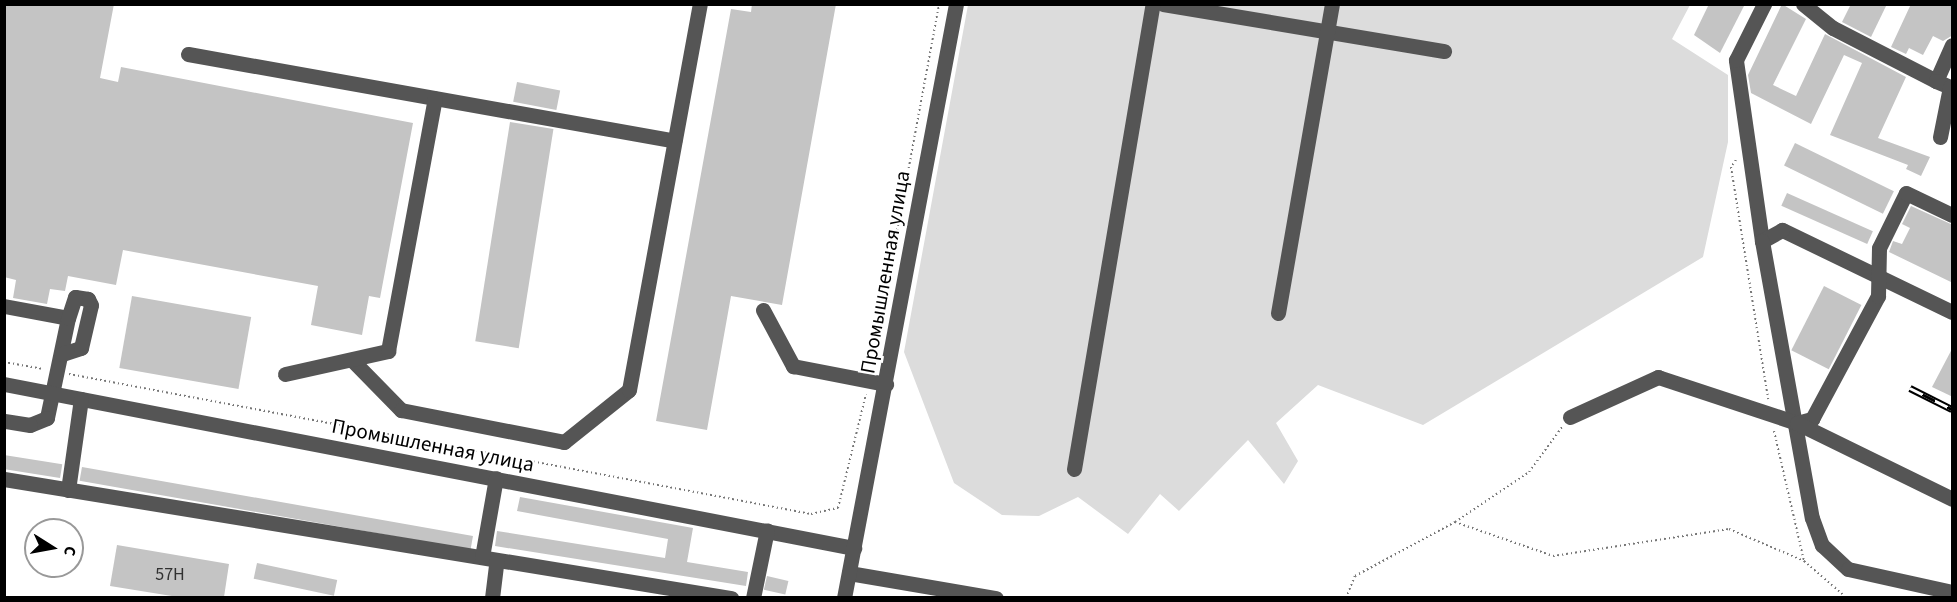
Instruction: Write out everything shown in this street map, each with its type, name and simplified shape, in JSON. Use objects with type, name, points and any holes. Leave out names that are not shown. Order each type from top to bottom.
[{"type":"street","points":[[353,362],[401,410],[564,442],[629,390],[700,4]]},
{"type":"street","name":"Промышленная улица","points":[[844,597],[956,4]]},
{"type":"street","points":[[1074,469],[1153,4]]},
{"type":"street","points":[[1163,4],[1444,51]]},
{"type":"street","points":[[1278,313],[1332,4]]},
{"type":"street","points":[[1764,4],[1736,60],[1762,241],[1797,423],[1812,518],[1822,545],[1848,569],[1953,592]]},
{"type":"street","points":[[1803,4],[1833,28],[1950,87],[1940,137]]},
{"type":"street","points":[[1936,81],[1953,45]]},
{"type":"street","points":[[188,54],[674,141]]},
{"type":"street","points":[[285,374],[353,362],[388,351],[435,98]]},
{"type":"street","points":[[1797,423],[1812,419],[1878,296],[1876,274],[1879,248],[1906,193],[1953,215]]},
{"type":"street","points":[[1762,241],[1782,230],[1953,312]]},
{"type":"street","points":[[4,421],[39,424],[47,418],[59,372],[62,354],[68,318],[75,297],[88,299],[91,305],[81,348],[62,354]]},
{"type":"street","points":[[4,306],[68,318]]},
{"type":"street","points":[[763,310],[793,366],[886,384]]},
{"type":"street","points":[[1570,417],[1658,377],[1797,423],[1953,499]]},
{"type":"street","name":"Промышленная улица","points":[[4,384],[854,548]]},
{"type":"street","points":[[68,490],[81,399]]},
{"type":"street","points":[[492,597],[489,559],[496,478]]},
{"type":"street","points":[[4,479],[731,597]]},
{"type":"street","points":[[753,597],[767,530]]},
{"type":"street","points":[[849,573],[996,597]]},
{"type":"path","points":[[878,334],[939,4]]},
{"type":"path","points":[[1747,142],[1731,168],[1770,414],[1804,561]]},
{"type":"path","points":[[4,362],[812,514],[838,508],[869,381]]},
{"type":"path","points":[[1346,597],[1355,576],[1455,522],[1528,472],[1570,417]]},
{"type":"path","points":[[1455,522],[1553,556],[1729,529],[1804,561],[1847,597]]},
{"type":"shaded area","points":[[968,5],[1690,5],[1672,39],[1728,75],[1728,142],[1703,257],[1423,425],[1318,385],[1276,423],[1298,461],[1284,484],[1248,440],[1179,511],[1160,494],[1128,534],[1078,497],[1039,516],[1002,515],[954,483],[904,352]]},
{"type":"building","points":[[4,4],[114,4],[100,78],[118,82],[121,67],[413,123],[380,298],[369,296],[362,335],[311,325],[318,286],[123,250],[116,285],[68,276],[65,291],[50,289],[47,304],[13,298],[16,280],[4,277]]},
{"type":"building","points":[[752,4],[836,4],[782,305],[731,296],[707,430],[656,421],[731,9],[751,12]]},
{"type":"building","points":[[1709,4],[1745,4],[1720,53],[1694,35]]},
{"type":"building","points":[[1782,4],[1806,19],[1773,85],[1796,96],[1825,34],[1906,77],[1878,138],[1930,157],[1921,176],[1906,169],[1908,165],[1830,135],[1862,63],[1844,55],[1811,124],[1751,93],[1748,75]]},
{"type":"building","points":[[1851,4],[1887,4],[1871,37],[1842,22]]},
{"type":"building","points":[[1911,4],[1953,4],[1953,35],[1943,41],[1933,36],[1923,55],[1909,48],[1906,54],[1891,47]]},
{"type":"building","points":[[517,82],[560,90],[556,110],[513,102]]},
{"type":"building","points":[[510,122],[553,129],[519,348],[475,341]]},
{"type":"building","points":[[1795,143],[1894,191],[1883,214],[1784,165]]},
{"type":"building","points":[[1787,193],[1873,231],[1867,244],[1781,206]]},
{"type":"building","points":[[1911,206],[1953,225],[1953,283],[1889,252],[1893,241],[1902,244],[1910,228],[1902,224]]},
{"type":"building","points":[[1824,286],[1861,305],[1829,369],[1791,350]]},
{"type":"building","points":[[132,296],[251,317],[238,389],[119,368]]},
{"type":"building","points":[[1953,347],[1953,397],[1932,387]]},
{"type":"building","points":[[4,455],[62,464],[60,478],[4,469]]},
{"type":"building","points":[[82,467],[473,536],[471,550],[80,481]]},
{"type":"building","points":[[520,497],[693,528],[687,562],[748,572],[746,586],[495,546],[497,531],[665,558],[668,539],[517,511]]},
{"type":"building","points":[[117,545],[229,564],[224,597],[178,597],[110,586]]},
{"type":"building","points":[[257,563],[337,580],[334,596],[254,579]]},
{"type":"building","points":[[767,576],[788,581],[785,595],[764,590]]},
{"type":"railway","points":[[1910,388],[1952,409]]}]
